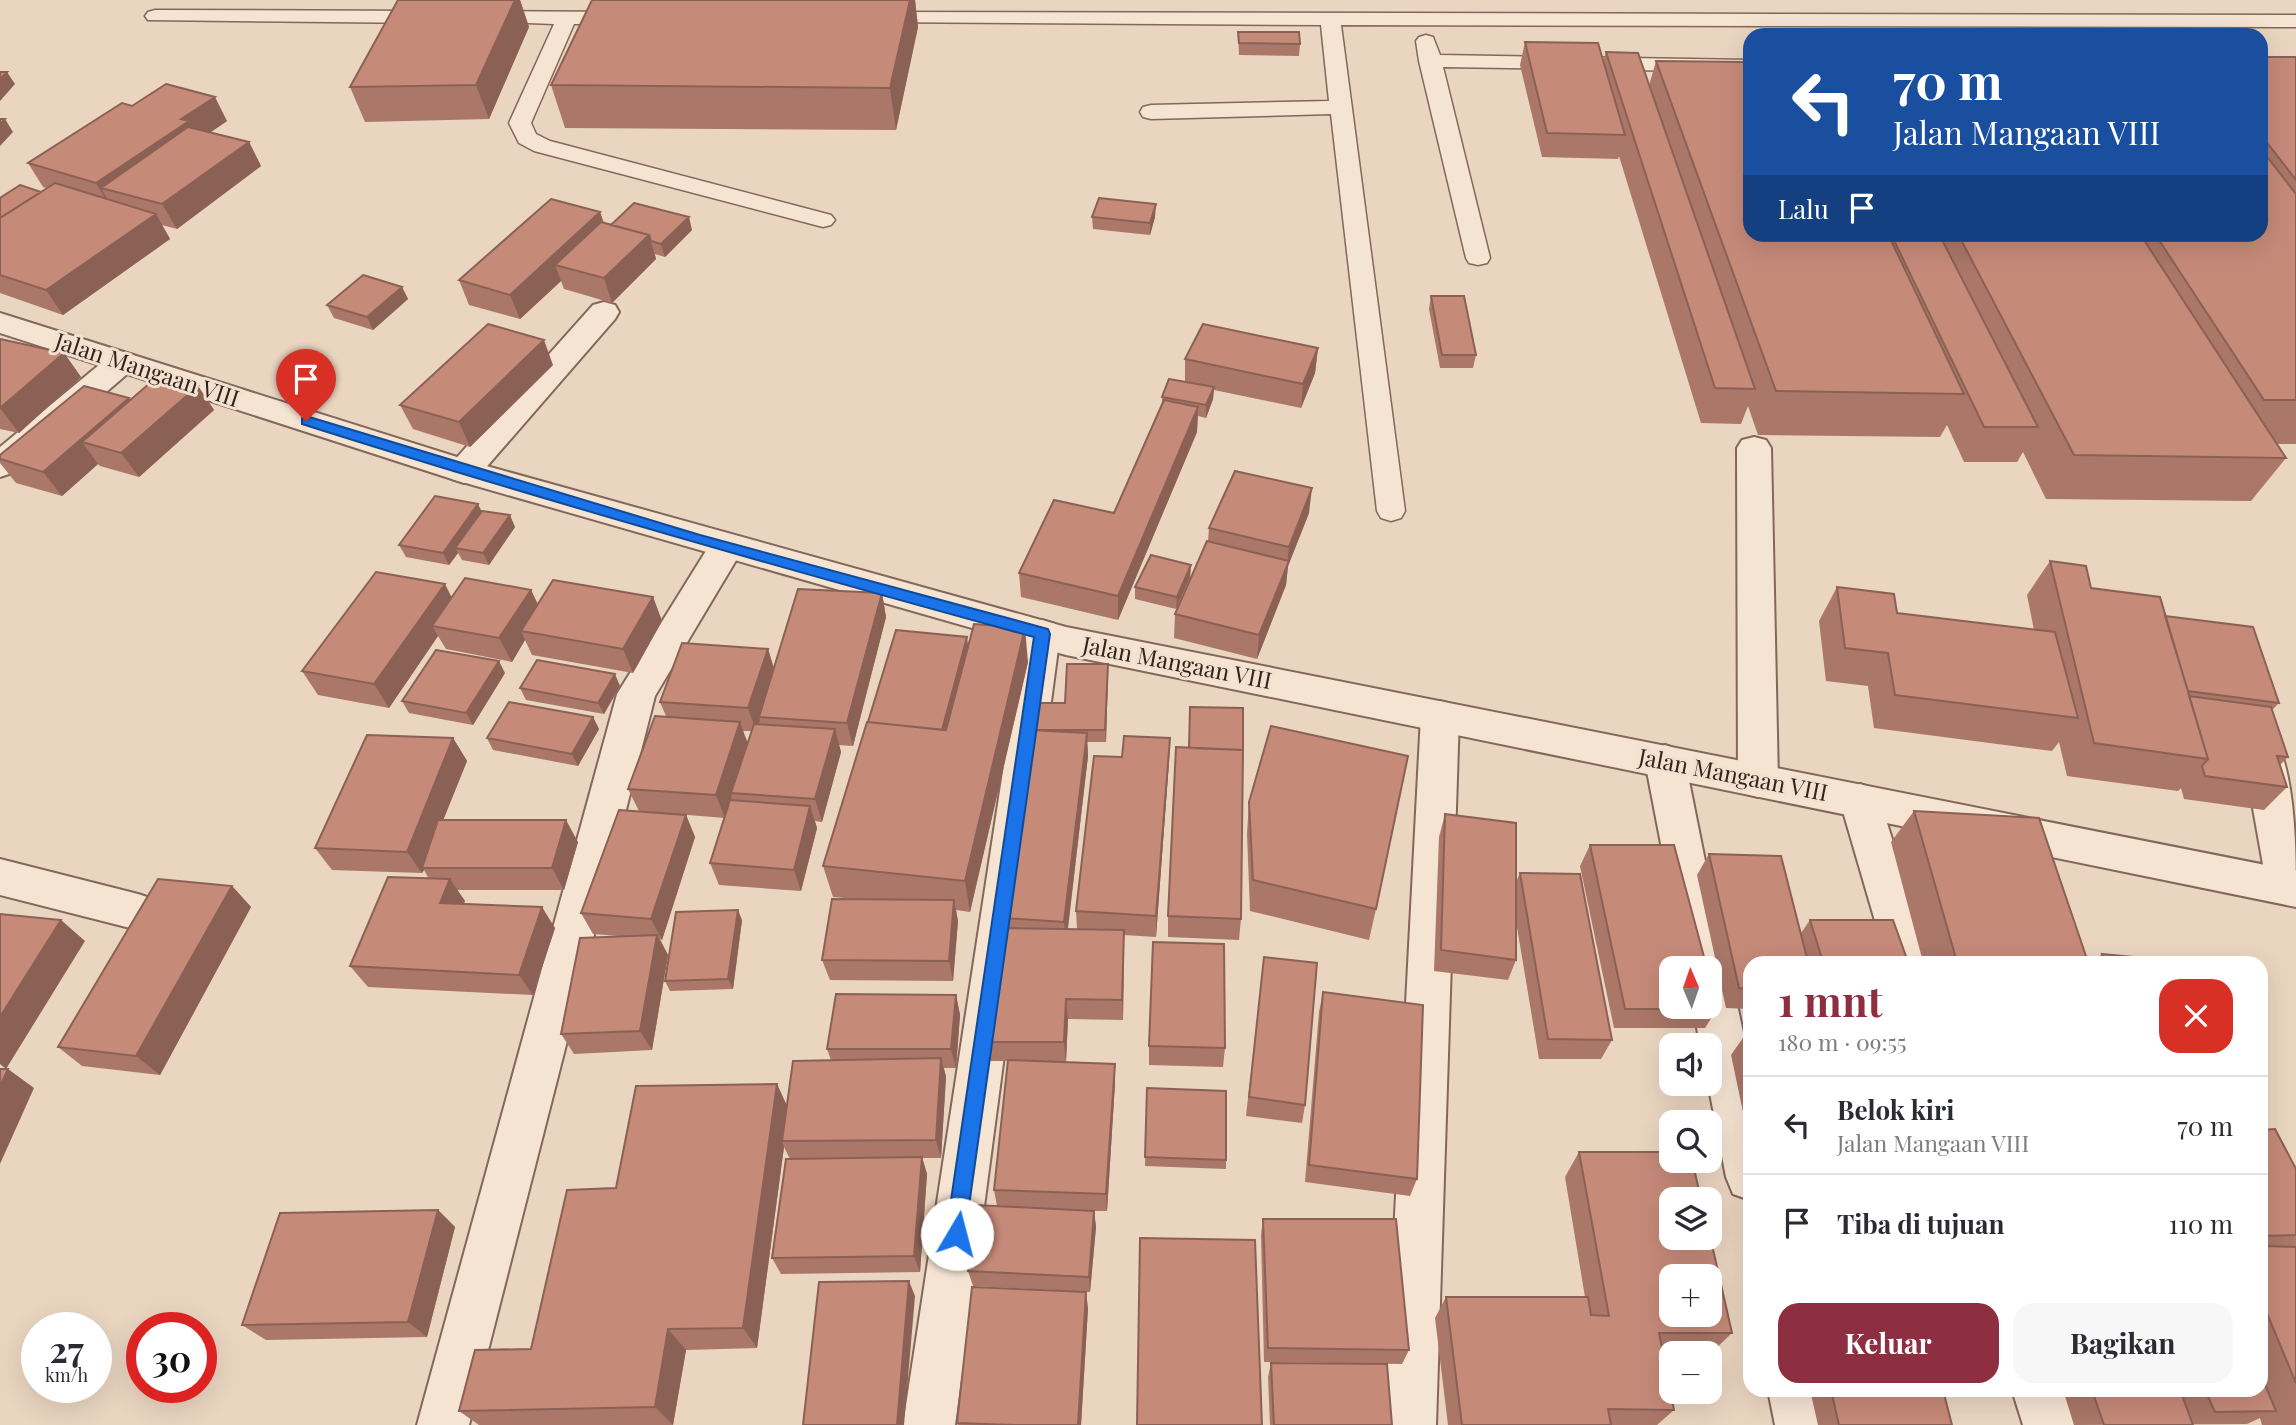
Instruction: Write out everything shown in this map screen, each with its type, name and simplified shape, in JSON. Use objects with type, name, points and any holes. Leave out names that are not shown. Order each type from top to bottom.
[{"type":"street","points":[[464,471],[604,312]]},
{"type":"street","name":"Jalan Mangaan VIII","points":[[0,323],[464,471],[1066,641],[2292,888]]},
{"type":"street","points":[[0,465],[122,362]]},
{"type":"street","points":[[1754,449],[1758,780]]},
{"type":"street","points":[[443,1425],[636,694],[726,547]]},
{"type":"street","points":[[929,1425],[1042,634]]},
{"type":"street","points":[[1410,1425],[1440,716]]},
{"type":"street","points":[[2258,722],[2292,888]]},
{"type":"street","points":[[1665,761],[1705,956]]},
{"type":"street","points":[[1860,801],[1907,956]]},
{"type":"street","points":[[2012,832],[2026,871]]},
{"type":"street","points":[[0,877],[138,912]]},
{"type":"street","points":[[1718,1019],[1743,1143]]},
{"type":"street","points":[[1795,1397],[1801,1425]]},
{"type":"street","points":[[2040,1397],[2049,1425]]},
{"type":"lane","points":[[155,16],[443,17]]},
{"type":"lane","points":[[471,17],[650,18]]},
{"type":"lane","points":[[567,18],[520,124],[527,138],[542,146],[823,220]]},
{"type":"lane","points":[[858,18],[2296,21]]},
{"type":"lane","points":[[1330,19],[1391,511]]},
{"type":"lane","points":[[1422,19],[1429,61],[1478,258]]},
{"type":"lane","points":[[1429,61],[1743,66]]},
{"type":"lane","points":[[1151,111],[1341,107]]},
{"type":"building","points":[[398,0],[515,0],[476,85],[350,87]]},
{"type":"building","points":[[592,0],[910,0],[890,88],[551,85]]},
{"type":"building","points":[[1238,32],[1299,32],[1300,44],[1239,43]]},
{"type":"building","points":[[1525,42],[1598,43],[1625,135],[1547,133]]},
{"type":"building","points":[[1606,52],[1638,53],[1755,389],[1715,388]]},
{"type":"building","points":[[2268,57],[2296,57],[2296,180],[2268,144]]},
{"type":"building","points":[[1656,61],[1743,62],[1743,242],[1892,242],[1964,394],[1776,391]]},
{"type":"building","points":[[166,84],[215,97],[181,119],[189,121],[96,183],[28,163],[122,103],[132,106]]},
{"type":"building","points":[[188,127],[249,142],[162,204],[101,188]]},
{"type":"building","points":[[2268,158],[2296,194],[2296,400],[2264,400],[2160,242],[2268,242]]},
{"type":"building","points":[[55,183],[156,214],[46,290],[0,275],[0,218]]},
{"type":"building","points":[[20,185],[41,192],[0,218],[0,198]]},
{"type":"building","points":[[1099,198],[1156,204],[1150,223],[1092,217]]},
{"type":"building","points":[[551,199],[600,212],[510,295],[459,280]]},
{"type":"building","points":[[634,203],[689,217],[661,244],[651,241],[649,235],[611,225]]},
{"type":"building","points":[[601,222],[649,235],[604,278],[555,265]]},
{"type":"building","points":[[1895,242],[1943,242],[2038,427],[1984,427]]},
{"type":"building","points":[[1962,242],[2145,242],[2286,458],[2074,455]]},
{"type":"building","points":[[363,275],[402,287],[367,317],[327,305]]},
{"type":"building","points":[[1431,296],[1464,296],[1476,355],[1442,355]]},
{"type":"building","points":[[488,324],[544,340],[459,422],[400,405]]},
{"type":"building","points":[[1203,324],[1318,348],[1303,384],[1185,359]]},
{"type":"building","points":[[0,339],[64,353],[0,408]]},
{"type":"building","points":[[159,375],[198,386],[121,453],[82,442]]},
{"type":"building","points":[[1169,379],[1214,387],[1206,405],[1162,397]]},
{"type":"building","points":[[84,386],[129,398],[43,472],[0,459],[0,455]]},
{"type":"building","points":[[1164,400],[1198,407],[1118,596],[1019,573],[1054,500],[1114,513]]},
{"type":"building","points":[[1235,471],[1312,488],[1289,547],[1209,528]]},
{"type":"building","points":[[435,496],[478,504],[443,553],[399,545]]},
{"type":"building","points":[[482,511],[510,515],[483,553],[455,548]]},
{"type":"building","points":[[1207,541],[1289,561],[1259,635],[1175,614]]},
{"type":"building","points":[[1151,555],[1191,565],[1177,597],[1135,587]]},
{"type":"building","points":[[2050,561],[2086,566],[2091,588],[2160,597],[2208,759],[2094,743]]},
{"type":"building","points":[[376,572],[445,584],[374,684],[302,671]]},
{"type":"building","points":[[465,578],[531,590],[499,638],[432,626]]},
{"type":"building","points":[[553,580],[653,597],[623,649],[521,631]]},
{"type":"building","points":[[1837,587],[1894,594],[1897,613],[2055,632],[2078,718],[1895,695],[1888,653],[1845,648]]},
{"type":"building","points":[[798,589],[882,593],[847,723],[759,717]]},
{"type":"building","points":[[2165,616],[2253,627],[2279,703],[2188,691]]},
{"type":"building","points":[[974,624],[1025,628],[965,881],[823,866],[867,722],[946,730]]},
{"type":"building","points":[[896,630],[967,637],[942,730],[868,722]]},
{"type":"building","points":[[682,643],[768,649],[748,708],[660,702]]},
{"type":"building","points":[[436,650],[499,661],[466,713],[402,701]]},
{"type":"building","points":[[537,660],[615,674],[598,703],[520,688]]},
{"type":"building","points":[[1067,664],[1108,664],[1105,730],[1028,730],[1031,703],[1065,703]]},
{"type":"building","points":[[2189,696],[2271,707],[2288,757],[2277,756],[2287,787],[2205,776],[2202,766],[2208,759]]},
{"type":"building","points":[[509,702],[593,717],[572,754],[487,738]]},
{"type":"building","points":[[1190,707],[1243,708],[1243,750],[1189,748]]},
{"type":"building","points":[[655,716],[740,722],[716,795],[628,789]]},
{"type":"building","points":[[754,724],[835,729],[815,799],[731,793]]},
{"type":"building","points":[[1271,726],[1408,756],[1376,909],[1253,880],[1249,802]]},
{"type":"building","points":[[1030,730],[1087,733],[1064,922],[1003,918]]},
{"type":"building","points":[[367,735],[453,738],[407,852],[315,848]]},
{"type":"building","points":[[1124,736],[1170,738],[1156,916],[1076,911],[1094,756],[1122,757]]},
{"type":"building","points":[[1176,747],[1243,750],[1241,919],[1168,916]]},
{"type":"building","points":[[730,800],[810,806],[794,870],[710,863]]},
{"type":"building","points":[[619,810],[686,815],[651,919],[581,913]]},
{"type":"building","points":[[1914,811],[2039,818],[2086,956],[1955,956]]},
{"type":"building","points":[[1445,814],[1516,823],[1516,960],[1441,950]]},
{"type":"building","points":[[438,820],[566,820],[552,868],[422,868]]},
{"type":"building","points":[[1590,845],[1674,845],[1704,956],[1659,956],[1659,1009],[1625,1009]]},
{"type":"building","points":[[1709,854],[1781,856],[1806,956],[1743,956],[1743,988],[1739,988]]},
{"type":"building","points":[[1520,873],[1580,874],[1612,1040],[1548,1039]]},
{"type":"building","points":[[388,877],[450,879],[440,903],[542,907],[519,975],[350,966]]},
{"type":"building","points":[[158,879],[232,886],[136,1056],[58,1047]]},
{"type":"building","points":[[832,899],[954,900],[949,961],[822,960]]},
{"type":"building","points":[[738,910],[728,979],[665,981],[676,912]]},
{"type":"building","points":[[0,914],[61,920],[0,1017]]},
{"type":"building","points":[[1810,920],[1893,920],[1906,956],[1821,956]]},
{"type":"building","points":[[995,928],[1124,930],[1122,1000],[1066,999],[1064,1042],[985,1042]]},
{"type":"building","points":[[657,935],[640,1031],[561,1034],[580,938]]},
{"type":"building","points":[[1153,942],[1224,944],[1225,1048],[1149,1046]]},
{"type":"building","points":[[1264,957],[1317,963],[1305,1105],[1249,1097]]},
{"type":"building","points":[[1323,992],[1423,1005],[1417,1179],[1309,1165]]},
{"type":"building","points":[[836,994],[956,995],[951,1049],[827,1049]]},
{"type":"building","points":[[941,1058],[936,1140],[782,1141],[793,1061]]},
{"type":"building","points":[[1008,1060],[1115,1064],[1106,1194],[994,1190]]},
{"type":"building","points":[[0,1069],[8,1069],[0,1086]]},
{"type":"building","points":[[777,1084],[743,1328],[668,1329],[655,1407],[459,1411],[475,1350],[531,1349],[567,1190],[616,1188],[636,1086]]},
{"type":"building","points":[[1147,1088],[1226,1091],[1226,1160],[1145,1157]]},
{"type":"building","points":[[2275,1129],[2296,1169],[2296,1235],[2268,1236],[2268,1130]]},
{"type":"building","points":[[1579,1152],[1659,1152],[1659,1173],[1695,1173],[1698,1187],[1659,1187],[1659,1250],[1713,1250],[1716,1264],[1659,1264],[1659,1327],[1722,1327],[1722,1289],[1732,1333],[1659,1333],[1659,1404],[1673,1404],[1674,1410],[1608,1409],[1611,1425],[1462,1425],[1446,1297],[1588,1297],[1591,1315],[1609,1316]]},
{"type":"building","points":[[922,1157],[914,1256],[772,1258],[786,1159]]},
{"type":"building","points":[[976,1205],[1094,1211],[1089,1277],[968,1271]]},
{"type":"building","points":[[438,1210],[408,1322],[242,1325],[280,1213]]},
{"type":"building","points":[[1263,1219],[1396,1219],[1409,1350],[1268,1348]]},
{"type":"building","points":[[1140,1238],[1255,1240],[1262,1425],[1137,1425]]},
{"type":"building","points":[[2268,1246],[2296,1247],[2296,1383],[2268,1316]]},
{"type":"building","points":[[909,1281],[897,1425],[803,1425],[819,1282]]},
{"type":"building","points":[[972,1287],[1086,1292],[1078,1425],[957,1423]]},
{"type":"building","points":[[1271,1363],[1387,1364],[1392,1425],[1274,1425]]},
{"type":"building","points":[[2268,1392],[2276,1411],[2215,1412],[2208,1397],[2268,1397]]},
{"type":"building","points":[[1833,1397],[1945,1397],[1952,1425],[1839,1425]]},
{"type":"building","points":[[2094,1397],[2183,1397],[2193,1425],[2104,1425]]},
{"type":"route","points":[[306,421],[464,471],[700,540],[1042,634],[957,1234]]}]
